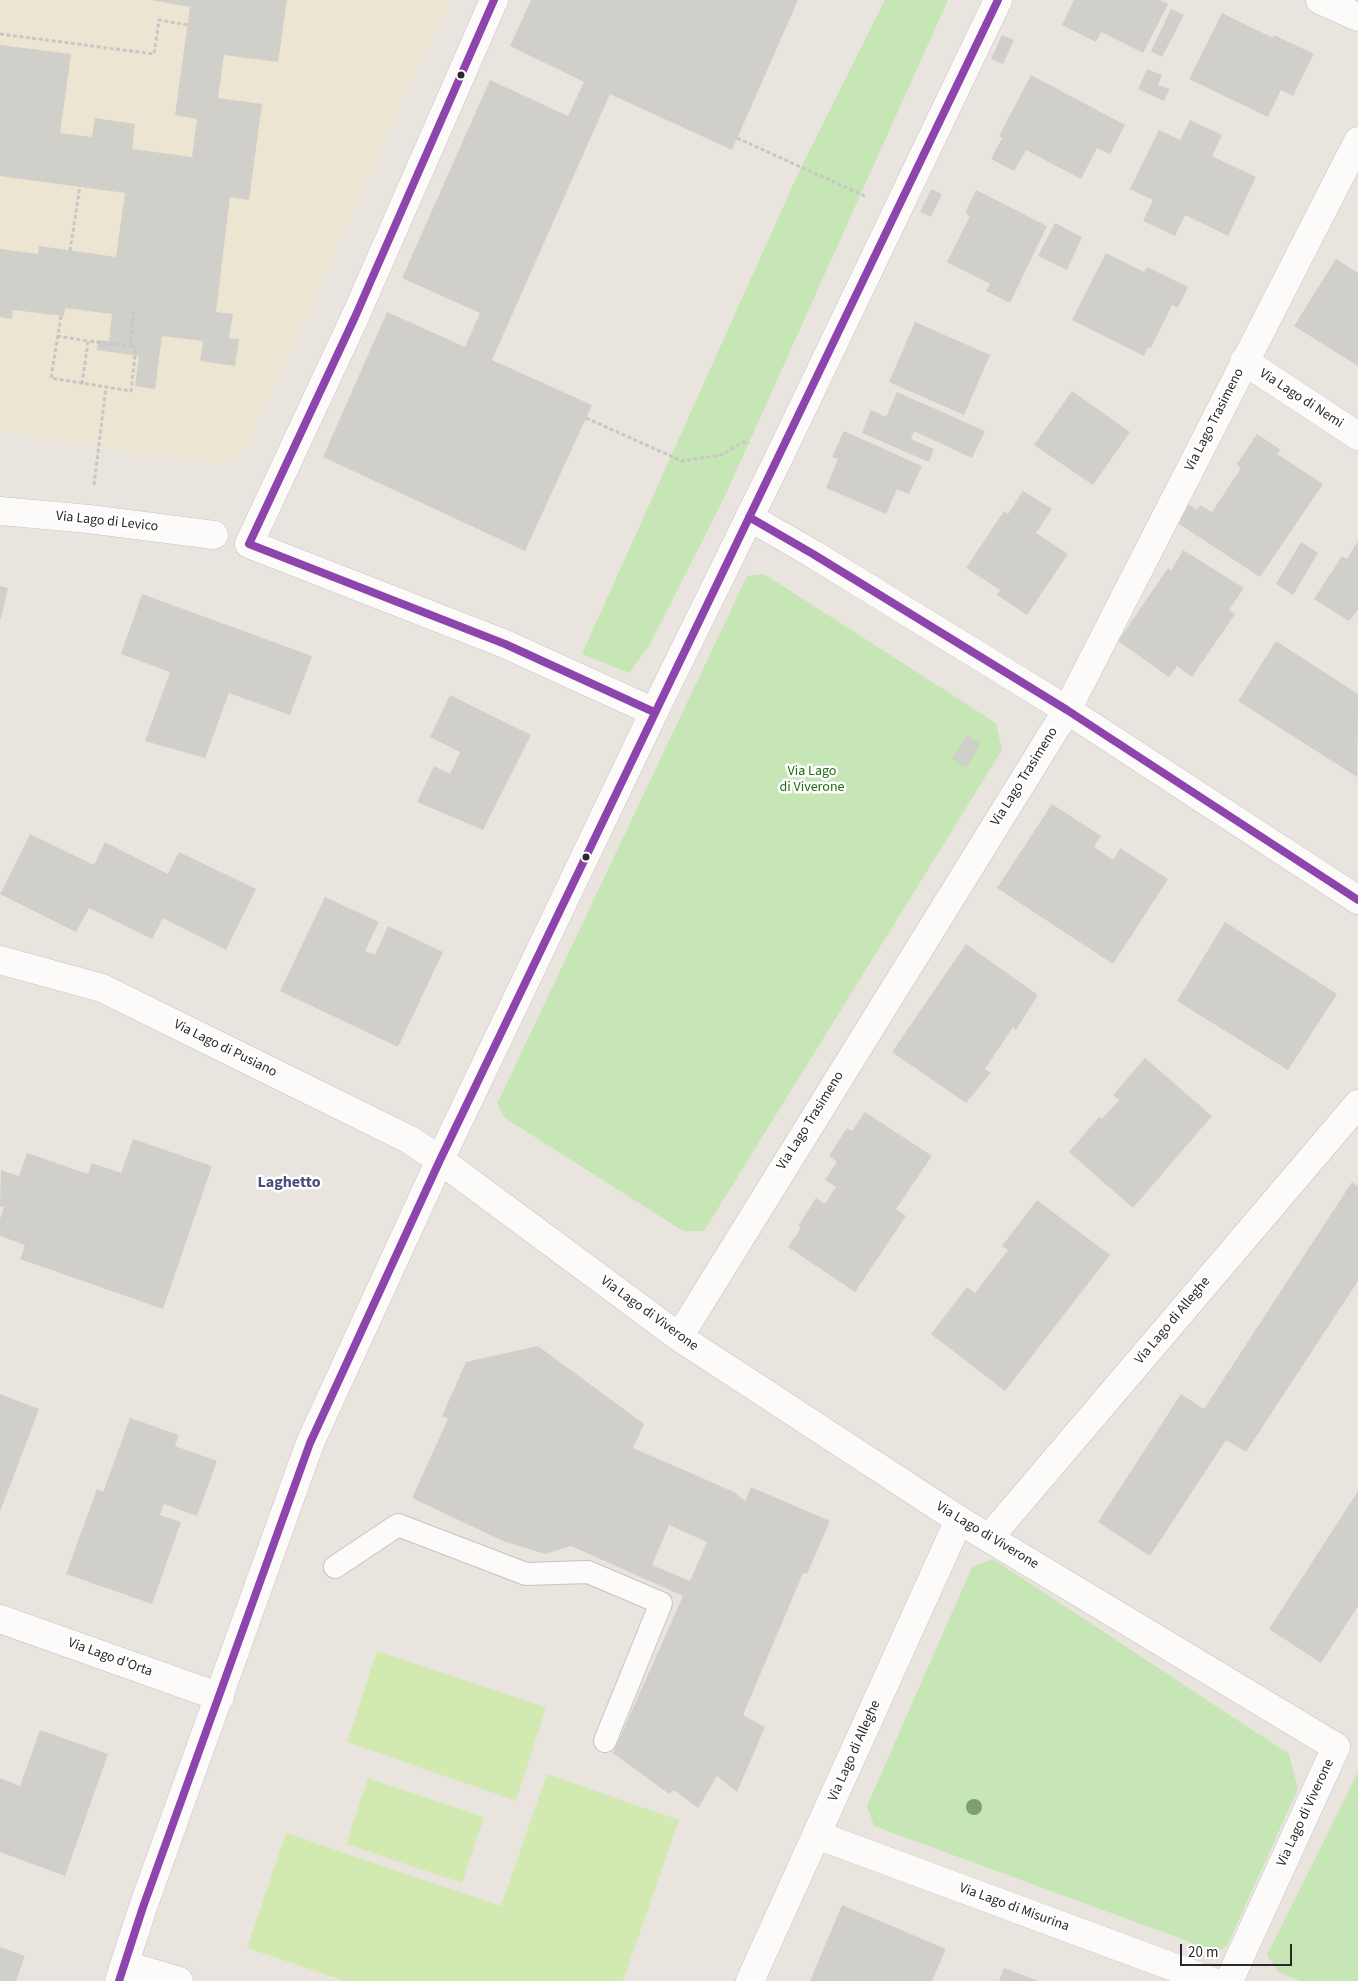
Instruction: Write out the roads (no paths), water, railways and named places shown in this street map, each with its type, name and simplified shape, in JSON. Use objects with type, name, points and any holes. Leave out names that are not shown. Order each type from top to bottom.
[{"type":"street","points":[[494,0],[355,317],[249,544],[505,644],[654,712]]},
{"type":"street","points":[[179,1981],[122,1973],[147,1898],[310,1443],[440,1160],[998,0]]},
{"type":"street","points":[[1320,0],[1358,17]]},
{"type":"street","name":"Via Lago Trasimeno","points":[[678,1336],[1067,710],[1244,361],[1358,142]]},
{"type":"street","name":"Via Lago di Nemi","points":[[1244,361],[1358,436]]},
{"type":"street","name":"Via Lago di Levico","points":[[0,511],[89,519],[214,535]]},
{"type":"street","points":[[749,517],[814,554],[1067,710],[1358,900]]},
{"type":"street","name":"Via Lago di Pusiano","points":[[0,960],[102,988],[410,1140],[440,1160]]},
{"type":"street","name":"Via Lago di Alleghe","points":[[989,1538],[1358,1104]]},
{"type":"street","name":"Via Lago di Viverone","points":[[440,1160],[678,1336],[958,1520],[1336,1747],[1229,1981]]},
{"type":"street","name":"Via Lago di Alleghe","points":[[750,1981],[818,1835],[958,1520]]},
{"type":"street","name":"Via Lago d'Orta","points":[[0,1619],[220,1697]]},
{"type":"street","name":"Via Lago di Misurina","points":[[818,1835],[1210,1981]]},
{"type":"lane","points":[[336,1567],[398,1525],[526,1574],[588,1572],[661,1603],[605,1741]]},
{"type":"district","name":"Laghetto","points":[[289,1183]]}]
